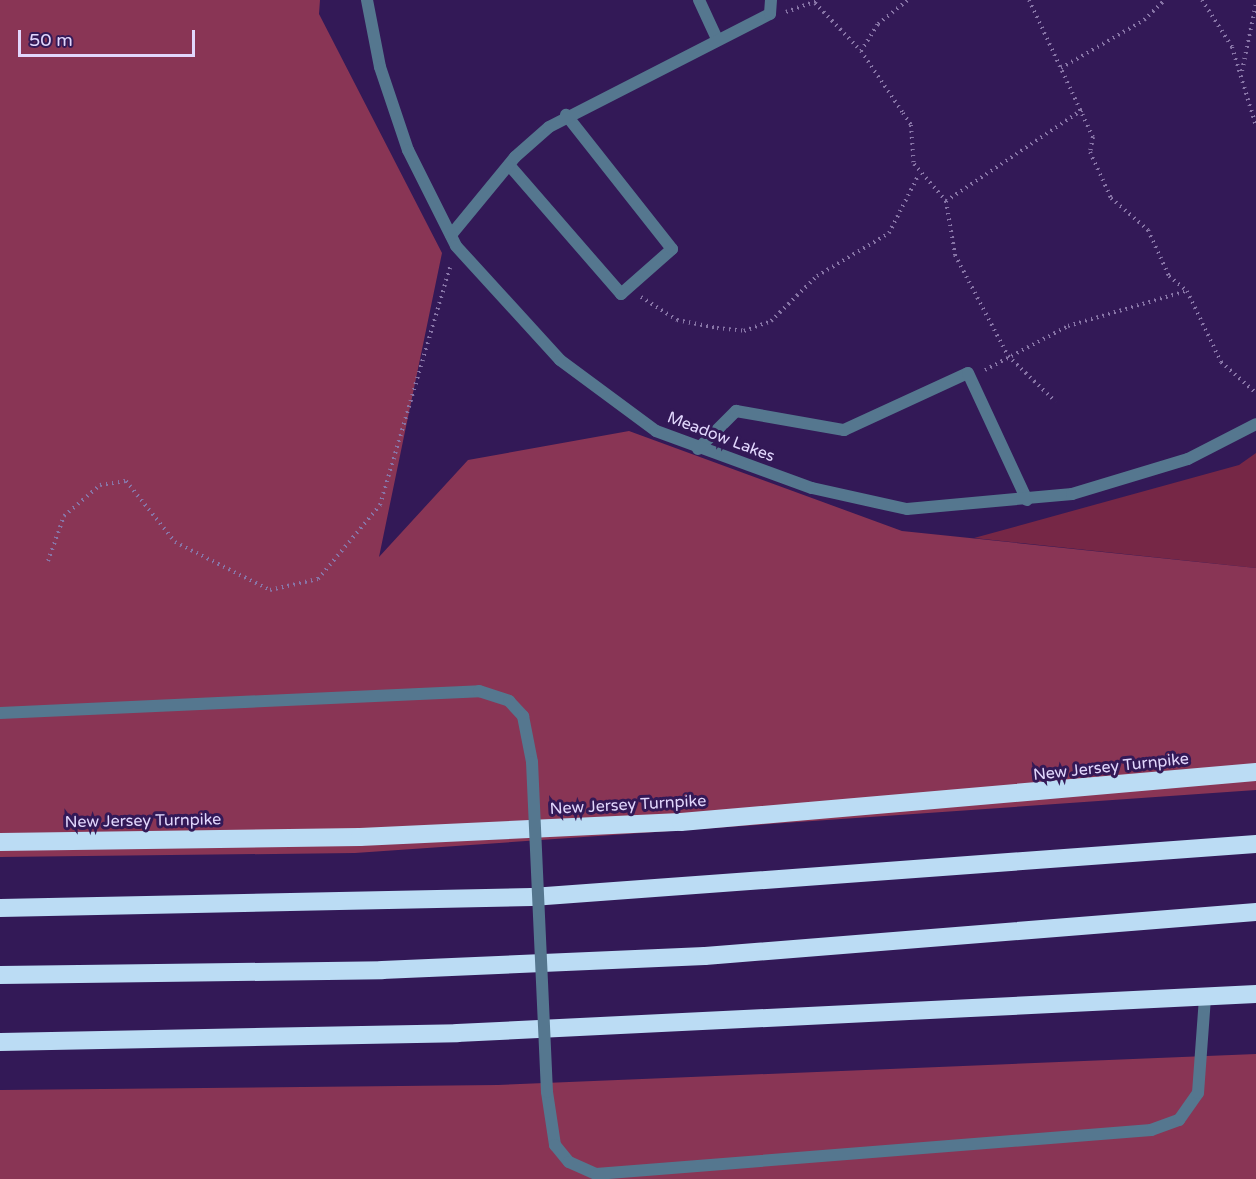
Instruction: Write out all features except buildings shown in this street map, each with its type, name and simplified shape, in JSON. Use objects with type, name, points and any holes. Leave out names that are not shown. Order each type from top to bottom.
[{"type":"highway","name":"New Jersey Turnpike","points":[[0,842],[360,837],[681,822],[1256,772]]},
{"type":"highway","points":[[0,908],[532,897],[1256,844]]},
{"type":"highway","points":[[0,975],[382,970],[705,956],[1256,912]]},
{"type":"highway","points":[[0,1042],[445,1033],[1256,994]]},
{"type":"street","name":"Meadow Lakes","points":[[367,0],[380,67],[408,150],[454,241],[560,360],[615,405],[698,449],[812,488],[907,509],[1027,500],[1129,479],[1188,459],[1256,424]]},
{"type":"street","points":[[699,0],[717,39]]},
{"type":"street","points":[[454,241],[509,165],[566,115],[770,14],[771,0]]},
{"type":"street","points":[[509,165],[621,294],[629,287],[672,249],[566,115]]},
{"type":"street","points":[[698,449],[736,411],[844,430],[968,372],[1027,500]]},
{"type":"street","points":[[0,713],[479,691],[509,701],[524,716],[532,762],[547,1092],[555,1145],[569,1162],[596,1174],[1151,1130],[1179,1120],[1198,1093],[1205,997]]},
{"type":"path","points":[[861,51],[878,24],[908,0]]},
{"type":"path","points":[[1029,0],[1082,110],[1093,137],[1090,152],[1111,198],[1148,230],[1169,276],[1187,291],[1221,362],[1256,393]]},
{"type":"path","points":[[1061,68],[1144,20],[1165,0]]},
{"type":"path","points":[[1202,0],[1241,72],[1256,126]]},
{"type":"path","points":[[770,14],[817,2],[861,51],[911,125],[919,174],[946,201],[955,255],[1008,356],[1056,402]]},
{"type":"path","points":[[1241,72],[1256,4]]},
{"type":"path","points":[[946,201],[1082,110]]},
{"type":"path","points":[[629,287],[677,320],[744,332],[771,321],[817,276],[889,233],[919,174]]},
{"type":"path","points":[[48,561],[64,516],[100,485],[126,481],[175,542],[270,590],[318,579],[380,505],[454,241]]},
{"type":"path","points":[[971,379],[1008,356],[1068,326],[1187,291]]},
{"type":"shaded area","points":[[0,0],[320,0],[319,14],[442,253],[379,557],[468,460],[629,431],[902,531],[1256,568],[1256,790],[355,853],[0,857]]},
{"type":"shaded area","points":[[1256,453],[1256,568],[974,538],[1239,465]]},
{"type":"shaded area","points":[[1256,1054],[1256,1179],[0,1179],[0,1090],[498,1085]]}]
